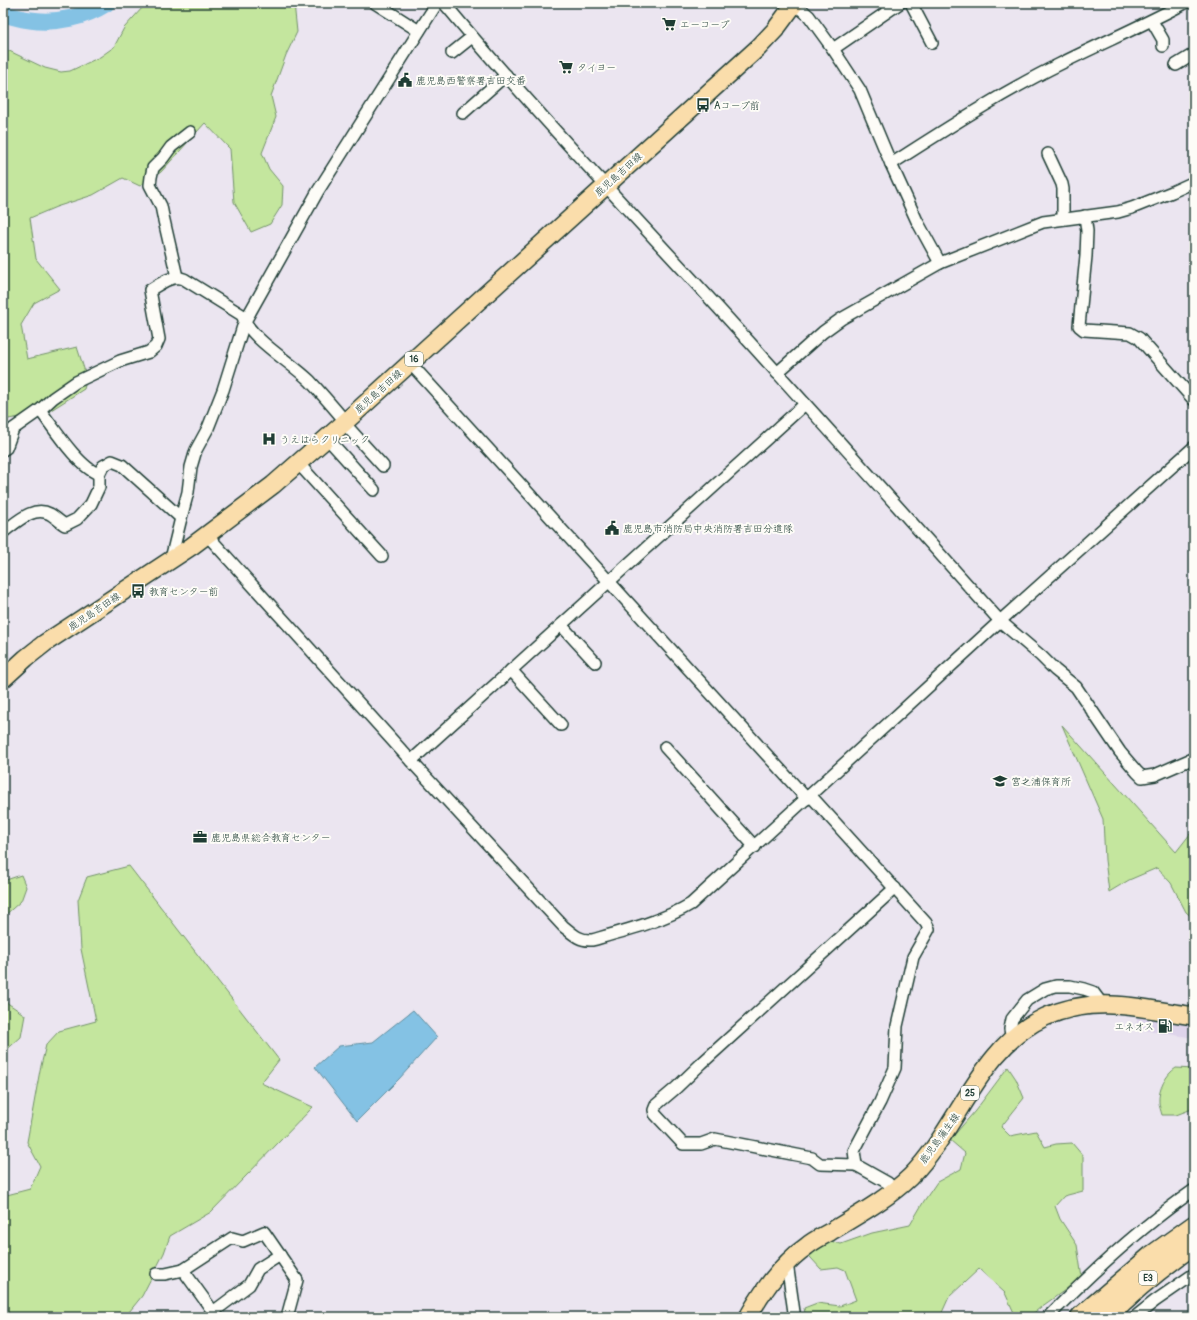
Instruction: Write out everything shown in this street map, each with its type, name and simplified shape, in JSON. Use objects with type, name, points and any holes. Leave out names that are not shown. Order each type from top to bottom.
[{"type":"highway","name":"E3","points":[[1082,1317],[1152,1256],[1194,1226]]},
{"type":"highway","name":"E3","points":[[1106,1317],[1128,1295],[1194,1244]]},
{"type":"main road","name":"鹿児島吉田線","points":[[4,677],[45,643],[207,535],[262,494],[327,438],[759,47],[779,26],[795,3]]},
{"type":"main road","name":"鹿児島蒲生線","points":[[748,1317],[769,1282],[787,1263],[807,1246],[894,1192],[911,1176],[932,1150],[980,1077],[995,1057],[1027,1027],[1045,1017],[1085,1005],[1102,1004],[1140,1006],[1194,1016]]},
{"type":"street","points":[[375,3],[419,31]]},
{"type":"street","points":[[172,559],[188,492],[190,467],[223,390],[244,323],[318,191],[437,3]]},
{"type":"street","points":[[444,3],[506,75],[1000,621],[1076,687],[1120,752],[1142,777],[1154,775],[1194,758]]},
{"type":"street","points":[[795,3],[809,16],[860,90],[917,221],[940,263]]},
{"type":"street","points":[[833,49],[900,3]]},
{"type":"street","points":[[911,3],[932,43]]},
{"type":"street","points":[[891,164],[976,110],[1059,64],[1152,21],[1185,3]]},
{"type":"street","points":[[1152,21],[1163,40],[1163,46]]},
{"type":"street","points":[[452,53],[472,37]]},
{"type":"street","points":[[1176,65],[1194,54]]},
{"type":"street","points":[[463,113],[506,75]]},
{"type":"street","points":[[177,277],[161,206],[150,185],[153,168],[171,147],[190,132]]},
{"type":"street","points":[[1048,154],[1062,184],[1063,218]]},
{"type":"street","points":[[777,373],[823,332],[841,319],[940,263],[1043,222],[1063,218],[1118,212],[1132,208],[1194,182]]},
{"type":"street","points":[[1085,216],[1087,231],[1086,256],[1079,326],[1084,330],[1130,333],[1139,338],[1194,400]]},
{"type":"street","points":[[3,450],[6,448],[13,429],[76,382],[120,362],[149,352],[156,346],[159,339],[150,290],[177,277],[184,279],[242,315],[244,323],[263,342],[310,382],[383,466]]},
{"type":"street","points":[[410,363],[609,582],[894,888],[929,929],[912,957],[897,1026],[895,1068],[880,1102],[854,1151],[856,1165]]},
{"type":"street","points":[[411,761],[805,404]]},
{"type":"street","points":[[40,410],[77,458],[93,472],[99,474]]},
{"type":"street","points":[[327,438],[374,490]]},
{"type":"street","points":[[207,535],[411,761],[563,926],[579,939],[586,941],[679,912],[691,904],[1000,621],[1194,447]]},
{"type":"street","points":[[3,532],[33,512],[42,511],[51,514],[65,525],[77,520],[91,504],[100,487],[99,474],[103,466],[112,461],[122,465],[181,518]]},
{"type":"street","points":[[298,463],[382,556]]},
{"type":"street","points":[[561,625],[595,662]]},
{"type":"street","points":[[511,670],[561,725]]},
{"type":"street","points":[[666,747],[755,847]]},
{"type":"street","points":[[894,888],[656,1105],[654,1110],[655,1114],[683,1144],[701,1144],[715,1140],[812,1158],[820,1164],[856,1165],[888,1183],[894,1192]]},
{"type":"street","points":[[1012,1040],[1010,1029],[1012,1019],[1027,1000],[1045,989],[1056,986],[1070,986],[1084,989],[1093,992],[1102,1004]]},
{"type":"street","points":[[1048,1317],[1104,1262],[1169,1208],[1194,1190]]},
{"type":"street","points":[[156,1274],[165,1274],[183,1270],[232,1238],[243,1241],[264,1232],[297,1280],[287,1317]]},
{"type":"street","points":[[183,1270],[215,1314],[249,1285],[258,1269],[280,1255]]},
{"type":"street","points":[[787,1263],[797,1315]]},
{"type":"street","points":[[1135,1317],[1194,1274]]},
{"type":"shaded area","name":"エネオス","points":[[1138,1013],[1194,1023],[1194,1038],[1136,1029]]},
{"type":"green space","points":[[145,3],[294,3],[297,32],[286,55],[271,96],[276,117],[262,153],[269,169],[283,186],[282,205],[270,224],[251,232],[234,202],[230,149],[205,123],[161,172],[140,186],[123,178],[93,195],[56,207],[30,218],[36,259],[60,289],[34,303],[21,325],[27,359],[77,347],[87,378],[84,389],[48,412],[3,420],[3,48],[45,68],[61,72],[70,71],[100,57],[114,47],[124,28]]},
{"type":"green space","points":[[1062,725],[1176,852],[1194,829],[1194,919],[1186,912],[1171,883],[1157,868],[1129,880],[1109,892],[1105,860],[1103,819]]},
{"type":"green space","points":[[129,866],[279,1060],[261,1083],[313,1107],[211,1212],[170,1236],[164,1253],[142,1296],[125,1317],[3,1317],[3,1196],[30,1189],[40,1166],[27,1142],[46,1045],[59,1031],[96,1021],[81,949],[78,900],[87,877]]},
{"type":"green space","points":[[21,875],[26,887],[21,901],[3,917],[3,881]]},
{"type":"green space","points":[[3,1000],[25,1015],[21,1037],[3,1053]]},
{"type":"green space","points":[[1008,1067],[1016,1079],[1024,1098],[1001,1127],[1010,1136],[1036,1131],[1045,1147],[1056,1144],[1072,1143],[1083,1156],[1083,1191],[1064,1196],[1055,1206],[1060,1219],[1077,1245],[1082,1278],[1029,1317],[1016,1317],[1005,1293],[979,1269],[949,1297],[940,1317],[806,1317],[804,1308],[817,1303],[840,1306],[856,1300],[845,1270],[838,1267],[821,1269],[801,1247],[815,1237],[841,1244],[872,1233],[910,1225],[937,1182],[961,1169],[965,1153],[950,1140],[975,1111]]},
{"type":"green space","points":[[1176,1068],[1194,1069],[1194,1102],[1192,1109],[1176,1115],[1162,1115],[1159,1104],[1161,1088],[1169,1074]]},
{"type":"water","points":[[413,1010],[437,1037],[399,1079],[357,1121],[315,1067],[339,1046],[373,1042]]},
{"type":"waterway","points":[[3,14],[30,20],[60,20],[80,16],[107,3]]},
{"type":"place","name":"エーコープ","points":[[669,24]]},
{"type":"place","name":"タイヨー","points":[[566,67]]},
{"type":"place","name":"鹿児島西警察署吉田交番","points":[[405,80]]},
{"type":"place","name":"Aコープ前","points":[[703,105]]},
{"type":"place","name":"うえはらクリニック","points":[[269,439]]},
{"type":"place","name":"鹿児島市消防局中央消防署吉田分遣隊","points":[[612,528]]},
{"type":"place","name":"教育センター前","points":[[138,591]]},
{"type":"place","name":"宮之浦保育所","points":[[1000,781]]},
{"type":"place","name":"鹿児島県総合教育センター","points":[[200,837]]},
{"type":"place","name":"エネオス","points":[[1165,1026]]}]
